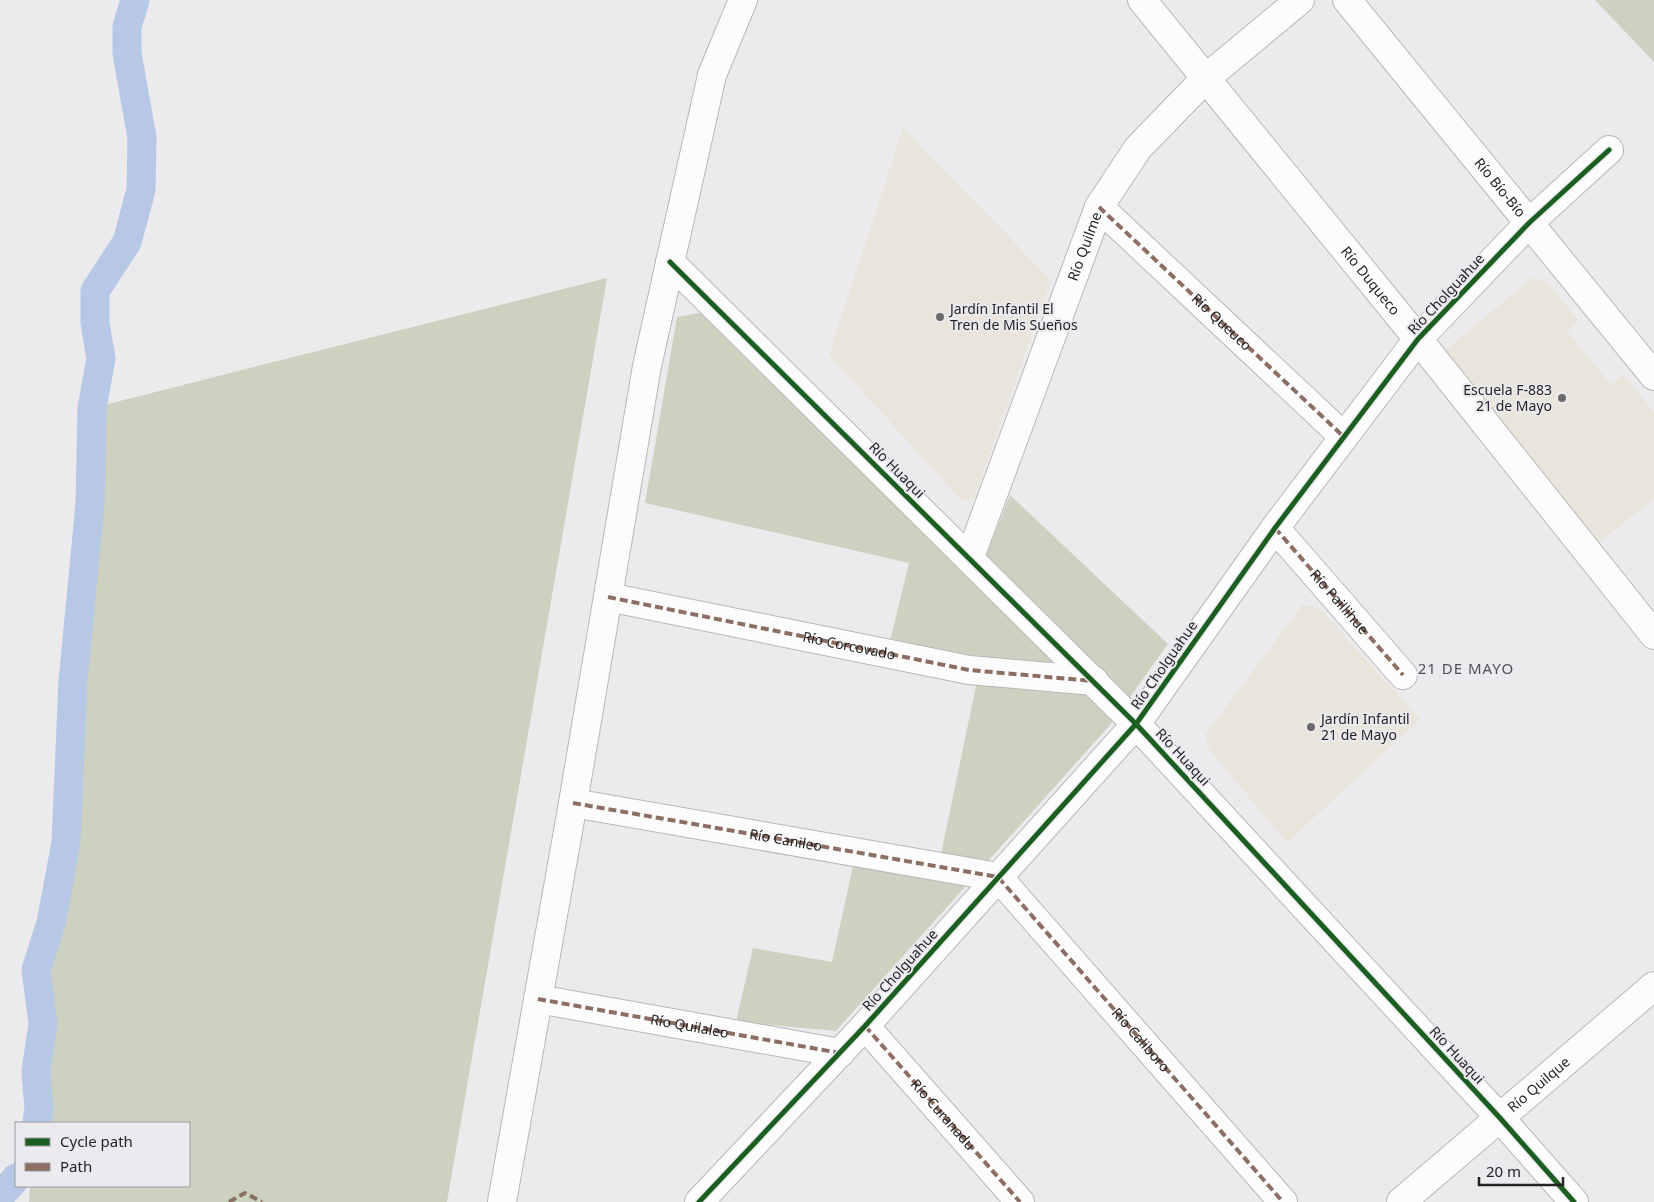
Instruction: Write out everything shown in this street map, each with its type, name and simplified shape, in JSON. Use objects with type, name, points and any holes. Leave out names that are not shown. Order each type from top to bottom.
[{"type":"street","points":[[502,1202],[574,803],[647,366],[712,75],[743,0]]},
{"type":"street","name":"Río Duqueco","points":[[1142,0],[1418,339],[1654,635]]},
{"type":"street","name":"Río Quilme","points":[[970,557],[1099,207],[1138,148],[1206,78],[1300,0]]},
{"type":"street","name":"Río Bío-Bío","points":[[1347,0],[1654,376]]},
{"type":"street","name":"Río Cholguahue","points":[[699,1202],[865,1026],[1136,724],[1275,528],[1418,339],[1529,223],[1609,150]]},
{"type":"street","name":"Río Queuco","points":[[1099,207],[1343,436]]},
{"type":"street","name":"Río Huaqui","points":[[670,262],[970,557],[1136,724],[1500,1118],[1574,1202]]},
{"type":"street","name":"Río Paillihue","points":[[1275,528],[1403,675]]},
{"type":"street","name":"Río Corcovado","points":[[608,597],[969,670],[1094,681]]},
{"type":"street","name":"Río Canileo","points":[[574,803],[998,877]]},
{"type":"street","name":"Río Caliboro","points":[[998,877],[1283,1202]]},
{"type":"street","name":"Río Quilque","points":[[1401,1202],[1654,986]]},
{"type":"street","name":"Río Quilaleo","points":[[538,999],[840,1053]]},
{"type":"street","name":"Río Curanadu","points":[[865,1026],[1020,1202]]},
{"type":"shaded area","name":"Jardín Infantil El Tren de Mis Sueños","points":[[903,128],[1051,280],[974,499],[962,501],[829,355]]},
{"type":"shaded area","name":"Escuela F-883 21 de Mayo","points":[[1532,278],[1545,280],[1579,321],[1567,332],[1611,384],[1624,375],[1654,412],[1654,499],[1597,544],[1444,351]]},
{"type":"shaded area","name":"Jardín Infantil 21 de Mayo","points":[[1302,605],[1318,607],[1420,719],[1287,843],[1209,749],[1205,735]]},
{"type":"green space","points":[[1595,0],[1654,0],[1654,62]]},
{"type":"green space","points":[[607,278],[447,1202],[29,1202],[30,1187],[190,1187],[190,1122],[37,1122],[39,1108],[36,1072],[43,1023],[36,970],[51,923],[66,843],[73,681],[90,504],[92,408]]},
{"type":"green space","points":[[709,311],[977,578],[1010,495],[1168,644],[1110,725],[836,1031],[736,1022],[753,948],[832,962],[853,866],[936,878],[981,662],[890,641],[909,563],[645,503],[677,317]]},
{"type":"waterway","points":[[37,1122],[39,1108],[36,1072],[43,1023],[36,970],[51,923],[66,843],[73,681],[90,504],[92,408],[101,358],[95,323],[95,291],[127,242],[141,190],[142,138],[127,53],[127,27],[135,0]]},
{"type":"waterway","points":[[0,1196],[15,1179]]},
{"type":"marked path","points":[[1099,207],[1343,436]]},
{"type":"marked path","points":[[1275,528],[1403,675]]},
{"type":"marked path","points":[[608,597],[969,670],[1093,681]]},
{"type":"marked path","points":[[573,803],[998,877],[1283,1202]]},
{"type":"marked path","points":[[538,999],[840,1053]]},
{"type":"marked path","points":[[865,1026],[1020,1202]]},
{"type":"marked path","points":[[229,1202],[245,1193],[262,1202]]},
{"type":"cycle path","points":[[699,1202],[865,1026],[1136,724],[1275,528],[1418,339],[1529,223],[1609,150]]},
{"type":"cycle path","points":[[670,262],[1136,724],[1500,1118],[1574,1202]]},
{"type":"place","name":"Jardín Infantil El Tren de Mis Sueños","points":[[940,317]]},
{"type":"place","name":"Escuela F-883 21 de Mayo","points":[[1562,398]]},
{"type":"place","name":"Jardín Infantil 21 de Mayo","points":[[1311,727]]},
{"type":"district","name":"21 DE MAYO","points":[[1466,669]]}]
